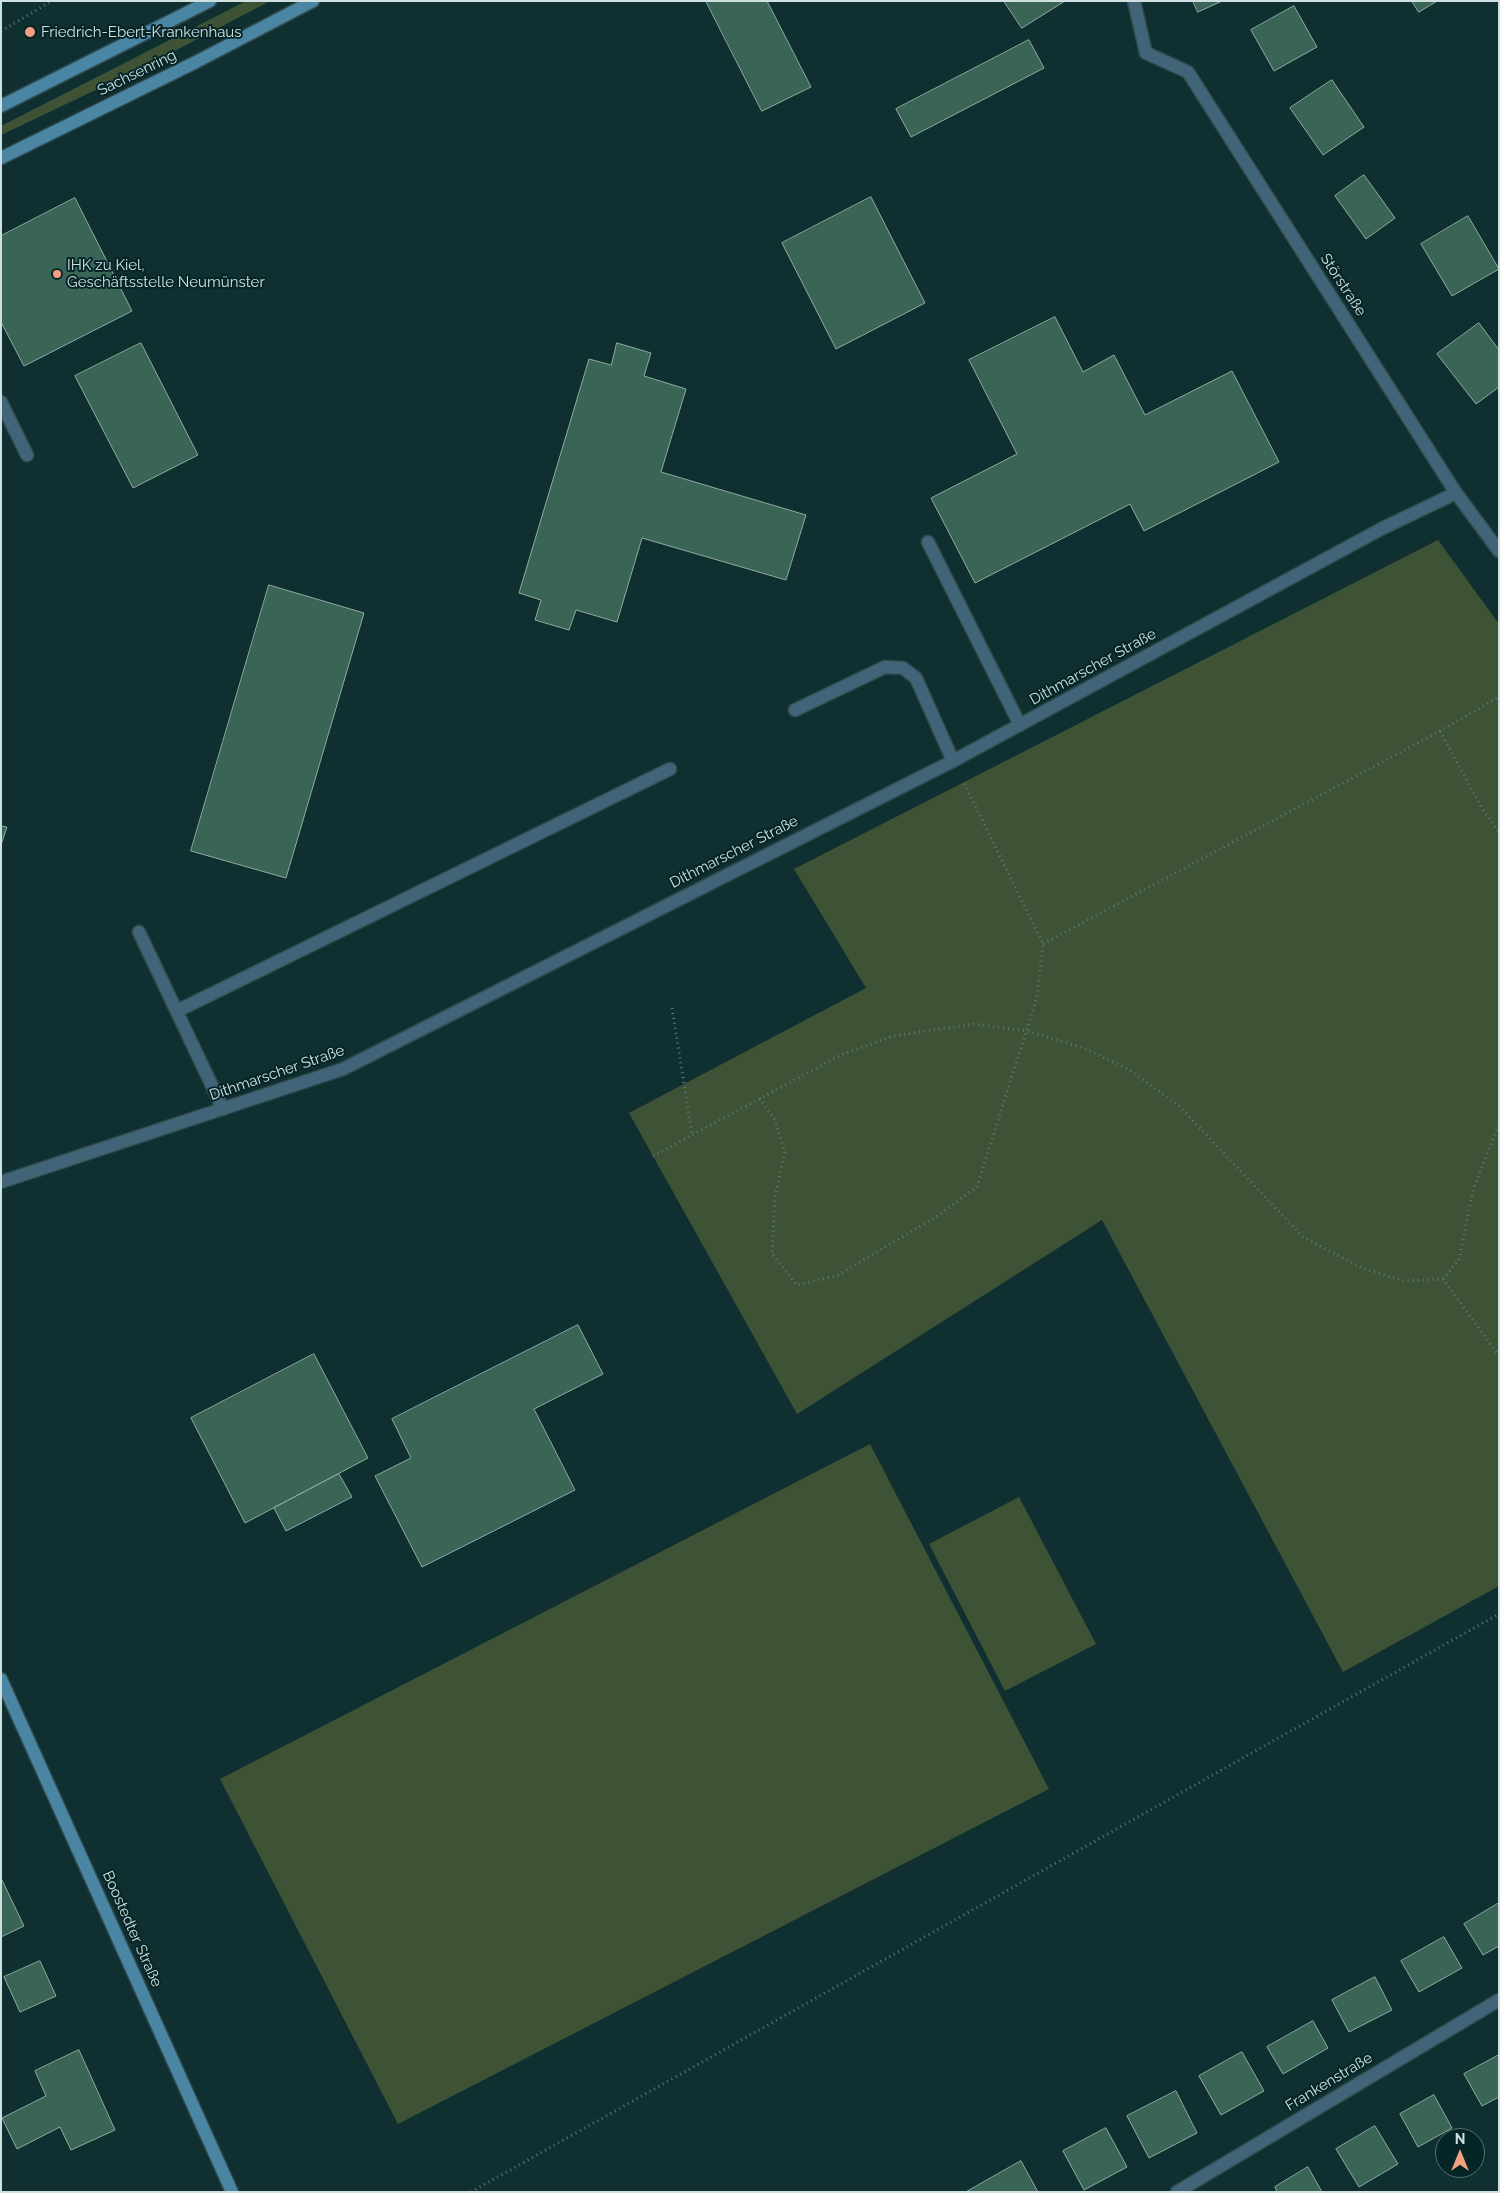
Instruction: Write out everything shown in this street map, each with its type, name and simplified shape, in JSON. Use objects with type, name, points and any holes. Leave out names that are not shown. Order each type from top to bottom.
[{"type":"main road","name":"Sachsenring","points":[[1,106],[210,1]]},
{"type":"main road","name":"Sachsenring","points":[[1,158],[196,62],[313,1]]},
{"type":"main road","name":"Boostedter Straße","points":[[1,1679],[232,2192]]},
{"type":"street","name":"Störstraße","points":[[1134,1],[1146,53],[1188,72],[1456,493],[1499,552]]},
{"type":"street","points":[[1,402],[27,455]]},
{"type":"street","name":"Dithmarscher Straße","points":[[1,1182],[343,1070],[954,761],[1381,529],[1456,493]]},
{"type":"street","points":[[928,542],[1020,725]]},
{"type":"street","points":[[795,710],[885,667],[903,668],[916,678],[954,761]]},
{"type":"street","points":[[177,1011],[670,769]]},
{"type":"street","points":[[139,932],[223,1109]]},
{"type":"street","name":"Frankenstraße","points":[[1177,2192],[1499,2000]]},
{"type":"path","points":[[1,31],[52,1]]},
{"type":"path","points":[[1043,944],[1499,698]]},
{"type":"path","points":[[1440,731],[1483,810],[1499,832]]},
{"type":"path","points":[[760,1098],[775,1120],[785,1153],[775,1196],[772,1254],[797,1285],[838,1275],[939,1215],[977,1187],[1038,996],[1043,944],[954,761]]},
{"type":"path","points":[[672,1008],[692,1134]]},
{"type":"path","points":[[654,1156],[841,1055],[893,1036],[974,1024],[1027,1031],[1081,1047],[1128,1070],[1179,1106],[1303,1237],[1362,1268],[1404,1282],[1443,1279],[1459,1260],[1473,1190],[1499,1124]]},
{"type":"path","points":[[1443,1279],[1499,1356]]},
{"type":"path","points":[[471,2192],[1499,1614]]},
{"type":"green space","points":[[246,1],[270,1],[144,67],[1,135],[1,126]]},
{"type":"green space","points":[[1438,540],[1499,624],[1499,1586],[1343,1672],[1102,1220],[797,1414],[629,1113],[866,988],[794,869]]},
{"type":"green space","points":[[870,1444],[1049,1789],[398,2124],[220,1779]]},
{"type":"green space","points":[[1019,1497],[1096,1644],[1005,1691],[929,1544]]},
{"type":"building","points":[[706,1],[767,1],[811,87],[762,111]]},
{"type":"building","points":[[1004,1],[1065,1],[1022,28]]},
{"type":"building","points":[[1193,1],[1222,1],[1198,12]]},
{"type":"building","points":[[1412,1],[1437,1],[1419,12]]},
{"type":"building","points":[[1294,6],[1317,47],[1274,71],[1251,30]]},
{"type":"building","points":[[1029,40],[1044,68],[911,137],[896,109]]},
{"type":"building","points":[[1332,80],[1364,127],[1323,155],[1290,108]]},
{"type":"building","points":[[1364,175],[1395,218],[1366,239],[1335,196]]},
{"type":"building","points":[[871,197],[925,303],[836,349],[782,243]]},
{"type":"building","name":"IHK zu Kiel, Geschäftsstelle Neumünster","points":[[75,198],[132,311],[24,366],[1,322],[1,236]]},
{"type":"building","points":[[1468,216],[1499,269],[1452,296],[1421,244]]},
{"type":"building","points":[[1055,317],[1083,372],[1114,355],[1145,415],[1232,371],[1279,462],[1144,531],[1130,504],[975,583],[931,498],[1017,454],[969,360]]},
{"type":"building","points":[[1479,323],[1499,350],[1499,387],[1476,404],[1437,354]]},
{"type":"building","points":[[141,343],[198,455],[133,488],[75,376]]},
{"type":"building","points":[[617,343],[651,353],[644,376],[686,389],[661,472],[806,515],[786,580],[642,538],[617,622],[576,610],[569,630],[535,620],[541,600],[519,593],[589,359],[611,365]]},
{"type":"building","points":[[269,585],[364,613],[286,878],[191,851]]},
{"type":"building","points":[[1,826],[7,827],[1,845]]},
{"type":"building","points":[[578,1325],[603,1374],[534,1409],[575,1490],[422,1567],[375,1476],[411,1458],[392,1419]]},
{"type":"building","points":[[314,1354],[368,1458],[245,1523],[191,1418]]},
{"type":"building","points":[[339,1474],[352,1497],[286,1531],[274,1508]]},
{"type":"building","points":[[1,1878],[24,1926],[1,1937]]},
{"type":"building","points":[[1499,1903],[1499,1946],[1483,1955],[1464,1924]]},
{"type":"building","points":[[1444,1937],[1462,1968],[1419,1992],[1401,1961]]},
{"type":"building","points":[[40,1961],[56,1996],[20,2012],[4,1977]]},
{"type":"building","points":[[1375,1977],[1392,2010],[1349,2032],[1332,2000]]},
{"type":"building","points":[[1313,2021],[1328,2048],[1283,2074],[1267,2047]]},
{"type":"building","points":[[79,2050],[115,2130],[71,2150],[60,2127],[17,2149],[2,2118],[46,2096],[35,2071]]},
{"type":"building","points":[[1242,2052],[1264,2091],[1221,2115],[1199,2076]]},
{"type":"building","points":[[1499,2055],[1499,2097],[1482,2106],[1464,2074]]},
{"type":"building","points":[[1176,2091],[1197,2133],[1149,2158],[1127,2116]]},
{"type":"building","points":[[1434,2095],[1452,2128],[1435,2128],[1435,2138],[1418,2147],[1400,2114]]},
{"type":"building","points":[[1375,2126],[1398,2164],[1359,2187],[1336,2149]]},
{"type":"building","points":[[1106,2128],[1127,2167],[1084,2190],[1063,2151]]},
{"type":"building","points":[[1021,2161],[1038,2192],[966,2192]]},
{"type":"building","points":[[1308,2167],[1322,2192],[1277,2192],[1275,2187]]},
{"type":"place","name":"Friedrich-Ebert-Krankenhaus","points":[[30,32]]},
{"type":"place","name":"IHK zu Kiel, Geschäftsstelle Neumünster","points":[[57,274]]}]
